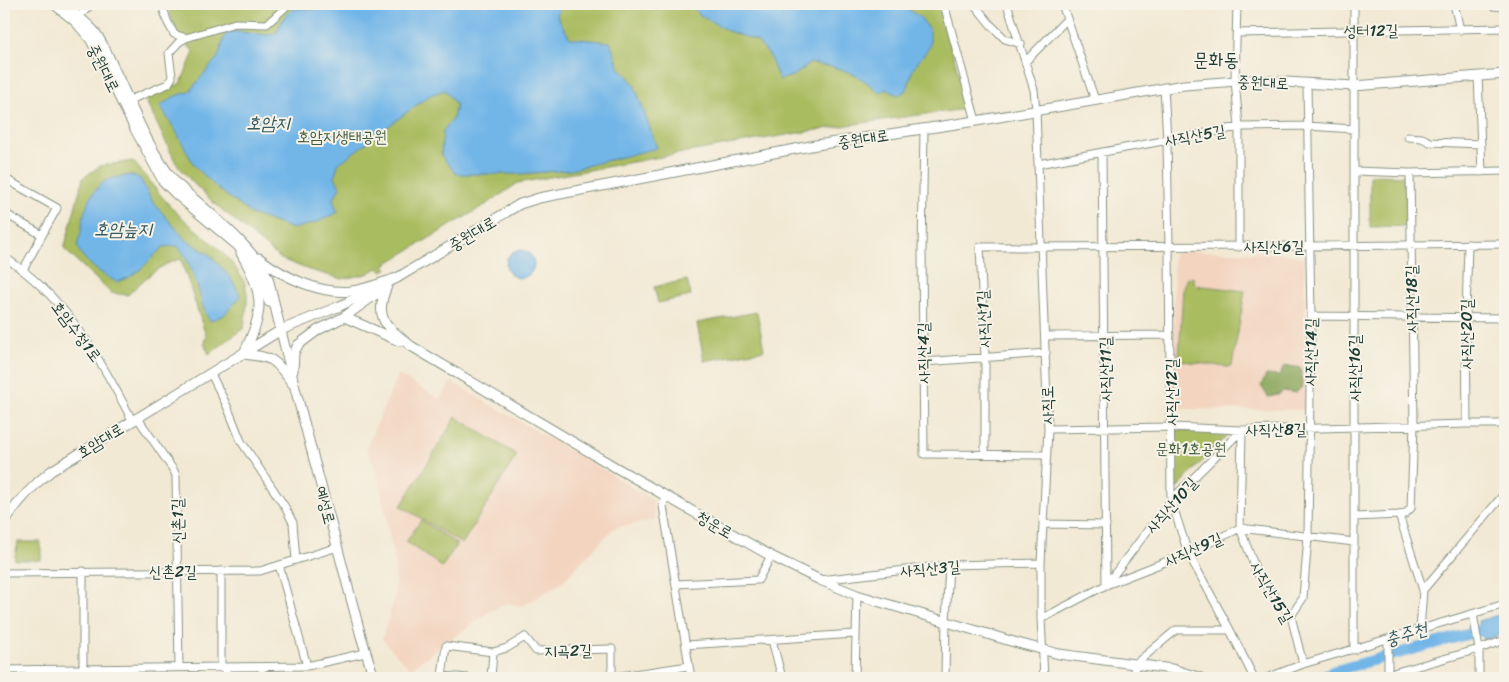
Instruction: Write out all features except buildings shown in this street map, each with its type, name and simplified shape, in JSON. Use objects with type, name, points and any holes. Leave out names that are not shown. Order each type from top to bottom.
[{"type":"street","name":"중원대로","points":[[54,4],[76,22],[90,40],[166,171],[175,182],[250,251],[261,264],[268,278],[281,330]]},
{"type":"street","name":"중원대로","points":[[62,4],[94,32],[105,49],[125,102],[163,181],[177,196],[237,245],[255,266],[281,330]]},
{"type":"street","points":[[79,17],[91,4]]},
{"type":"street","points":[[162,4],[167,21],[174,34],[186,38]]},
{"type":"street","points":[[125,102],[168,84],[172,77],[169,53],[179,42],[186,38],[235,23],[267,24],[289,4]]},
{"type":"street","points":[[944,4],[976,121]]},
{"type":"street","points":[[974,4],[991,26],[1005,39],[1021,44]]},
{"type":"street","name":"사직로","points":[[1007,4],[1034,90],[1036,110],[1048,429],[1041,619],[1044,678]]},
{"type":"street","points":[[1062,4],[1095,100]]},
{"type":"street","points":[[1237,4],[1234,80],[1239,127],[1239,247]]},
{"type":"street","name":"사직산16길","points":[[1354,4],[1354,650]]},
{"type":"street","points":[[1454,4],[1460,30]]},
{"type":"street","points":[[1492,4],[1493,6],[1505,7]]},
{"type":"street","points":[[1026,61],[1067,19]]},
{"type":"street","name":"성터12길","points":[[1237,33],[1505,28]]},
{"type":"street","name":"중원대로","points":[[281,330],[340,306],[397,278],[520,204],[539,198],[816,145],[976,121],[1164,87],[1234,80],[1354,86],[1505,74]]},
{"type":"street","points":[[1478,76],[1482,172]]},
{"type":"street","name":"사직산14길","points":[[1291,616],[1303,598],[1308,537],[1311,316],[1308,84]]},
{"type":"street","name":"사직산12길","points":[[1164,87],[1167,140],[1172,500],[1188,552],[1254,678]]},
{"type":"street","name":"사직산5길","points":[[1038,164],[1239,127],[1308,126],[1354,129]]},
{"type":"street","name":"사직산4길","points":[[924,129],[922,252],[924,454],[1046,455]]},
{"type":"street","points":[[1408,137],[1422,138],[1430,142],[1481,144]]},
{"type":"street","name":"사직산11길","points":[[1102,152],[1106,585]]},
{"type":"street","points":[[1354,170],[1410,172],[1505,171]]},
{"type":"street","name":"사직산18길","points":[[1399,514],[1405,514],[1410,508],[1414,425],[1410,172]]},
{"type":"street","points":[[4,178],[57,208],[23,270]]},
{"type":"street","points":[[4,213],[42,236]]},
{"type":"street","name":"사직산20길","points":[[1467,424],[1466,317],[1468,244]]},
{"type":"street","name":"사직산6길","points":[[1042,246],[1239,247],[1505,244]]},
{"type":"street","points":[[237,245],[253,274],[259,291],[257,321],[244,354],[265,357],[278,364],[295,388]]},
{"type":"street","name":"사직산1길","points":[[985,454],[985,357],[980,247],[1042,246]]},
{"type":"street","points":[[250,251],[270,266],[303,283],[329,290],[352,291],[397,278]]},
{"type":"street","name":"호암수청1로","points":[[4,258],[23,270],[66,312],[86,339],[135,418]]},
{"type":"street","points":[[295,388],[292,365],[294,353],[298,345],[318,330],[344,317],[397,278]]},
{"type":"street","points":[[387,286],[381,299],[380,311],[389,329],[411,346]]},
{"type":"street","points":[[1311,316],[1505,318]]},
{"type":"street","points":[[344,317],[411,346]]},
{"type":"street","name":"호암대로","points":[[4,522],[40,479],[51,470],[281,330]]},
{"type":"street","name":"예성로","points":[[281,330],[374,678]]},
{"type":"street","points":[[1046,336],[1170,335]]},
{"type":"street","name":"청운로","points":[[411,346],[771,556],[820,580],[857,595],[1042,649]]},
{"type":"street","points":[[924,362],[1046,353]]},
{"type":"street","points":[[210,374],[227,406],[241,442],[285,507],[292,524],[296,560]]},
{"type":"street","name":"신촌1길","points":[[135,418],[176,476],[179,667]]},
{"type":"street","name":"사직산8길","points":[[1048,429],[1171,427],[1242,430],[1505,424]]},
{"type":"street","name":"사직산10길","points":[[1106,585],[1172,500],[1242,430]]},
{"type":"street","name":"사직산15길","points":[[1242,430],[1240,528],[1257,573],[1291,616],[1303,664]]},
{"type":"street","points":[[1424,590],[1505,493]]},
{"type":"street","points":[[665,495],[663,506],[691,678]]},
{"type":"street","points":[[1354,518],[1399,514],[1424,590],[1420,630]]},
{"type":"street","points":[[1043,524],[1106,525]]},
{"type":"street","name":"사직산9길","points":[[1041,619],[1106,585],[1188,552],[1240,528],[1354,542]]},
{"type":"street","name":"신촌2길","points":[[4,573],[260,571],[338,547]]},
{"type":"street","points":[[676,584],[758,580],[771,556]]},
{"type":"street","name":"사직산3길","points":[[820,580],[949,565],[1042,562]]},
{"type":"street","points":[[279,565],[307,666]]},
{"type":"street","points":[[945,678],[949,565]]},
{"type":"street","points":[[83,678],[84,571]]},
{"type":"street","points":[[221,571],[223,667],[226,678]]},
{"type":"street","points":[[855,678],[857,595]]},
{"type":"street","points":[[1267,678],[1278,676],[1303,664],[1505,604]]},
{"type":"street","points":[[1473,614],[1479,649],[1479,678]]},
{"type":"street","points":[[1134,665],[1176,630],[1230,630]]},
{"type":"street","points":[[686,645],[855,634]]},
{"type":"street","name":"지곡2길","points":[[441,677],[446,646],[493,652],[507,648],[525,637],[536,651],[612,649],[612,678]]},
{"type":"street","points":[[772,640],[782,678]]},
{"type":"street","points":[[1388,640],[1388,676]]},
{"type":"street","points":[[1375,678],[1388,676],[1505,640]]},
{"type":"street","points":[[1042,649],[1059,654],[1172,669],[1202,678]]},
{"type":"street","points":[[492,678],[493,652]]},
{"type":"street","points":[[4,670],[38,674],[83,670],[179,667],[262,668],[307,666],[366,653]]},
{"type":"street","points":[[1134,665],[1135,678]]},
{"type":"street","points":[[607,678],[689,666]]},
{"type":"street","points":[[262,668],[262,678]]},
{"type":"street","points":[[441,677],[469,678]]},
{"type":"shaded area","points":[[1178,251],[1285,253],[1304,258],[1306,410],[1175,409],[1173,256]]},
{"type":"shaded area","points":[[398,375],[440,399],[451,382],[653,500],[655,520],[614,528],[561,583],[522,606],[507,603],[489,612],[410,669],[382,639],[395,596],[395,563],[377,471],[366,448]]},
{"type":"green space","name":"호암지생태공원","points":[[167,4],[939,4],[959,75],[966,109],[797,133],[518,183],[487,204],[384,265],[387,269],[382,271],[378,268],[367,274],[342,279],[309,270],[281,259],[215,204],[192,182],[176,163],[145,99],[181,83],[194,52],[176,33]]},
{"type":"green space","points":[[133,161],[173,209],[227,257],[244,282],[247,301],[244,328],[209,354],[204,343],[206,336],[181,259],[159,269],[128,295],[111,293],[64,249],[83,178],[100,166]]},
{"type":"green space","points":[[1370,175],[1406,176],[1407,226],[1370,227]]},
{"type":"green space","points":[[1193,277],[1195,285],[1245,291],[1232,366],[1227,367],[1183,361],[1179,357],[1183,287],[1187,278]]},
{"type":"green space","points":[[687,280],[691,296],[658,303],[654,287]]},
{"type":"green space","points":[[757,312],[764,350],[704,361],[697,323]]},
{"type":"green space","points":[[1283,367],[1301,368],[1302,387],[1296,393],[1283,391],[1278,395],[1268,397],[1261,386],[1266,375],[1280,376]]},
{"type":"green space","points":[[456,417],[517,455],[462,544],[401,506]]},
{"type":"green space","name":"문화1호공원","points":[[1174,430],[1229,433],[1175,490]]},
{"type":"green space","points":[[421,520],[457,544],[442,567],[406,542]]},
{"type":"green space","points":[[18,542],[41,542],[41,560],[14,560]]},
{"type":"water","name":"호암지","points":[[332,4],[560,4],[557,16],[570,38],[610,42],[619,67],[634,84],[657,148],[570,170],[520,174],[456,174],[441,155],[443,131],[453,118],[456,105],[445,90],[430,95],[338,164],[335,177],[340,187],[333,200],[338,212],[318,222],[293,229],[251,214],[217,188],[194,165],[160,106],[175,96],[189,92],[218,57],[225,36],[231,31],[269,35],[276,33],[284,17],[292,10],[301,8],[312,10]]},
{"type":"water","points":[[689,4],[906,4],[905,7],[921,18],[930,31],[930,46],[913,69],[907,90],[898,95],[886,89],[880,93],[863,80],[848,72],[810,63],[795,75],[779,80],[769,55],[757,41],[728,31],[700,15]]},
{"type":"water","name":"호암늪지","points":[[130,175],[140,178],[152,201],[185,239],[210,255],[229,276],[241,296],[224,315],[210,321],[203,308],[191,269],[178,246],[163,247],[142,268],[128,278],[117,282],[94,268],[80,252],[78,242],[85,210],[90,198],[99,186],[107,180]]},
{"type":"water","points":[[520,250],[530,254],[534,264],[530,274],[520,278],[510,274],[506,264],[510,254]]},
{"type":"water","points":[[1505,613],[1505,633],[1483,641],[1478,621]]},
{"type":"waterway","name":"충주천","points":[[1317,678],[1334,671],[1505,624]]},
{"type":"district","name":"문화동","points":[[1216,59]]}]
